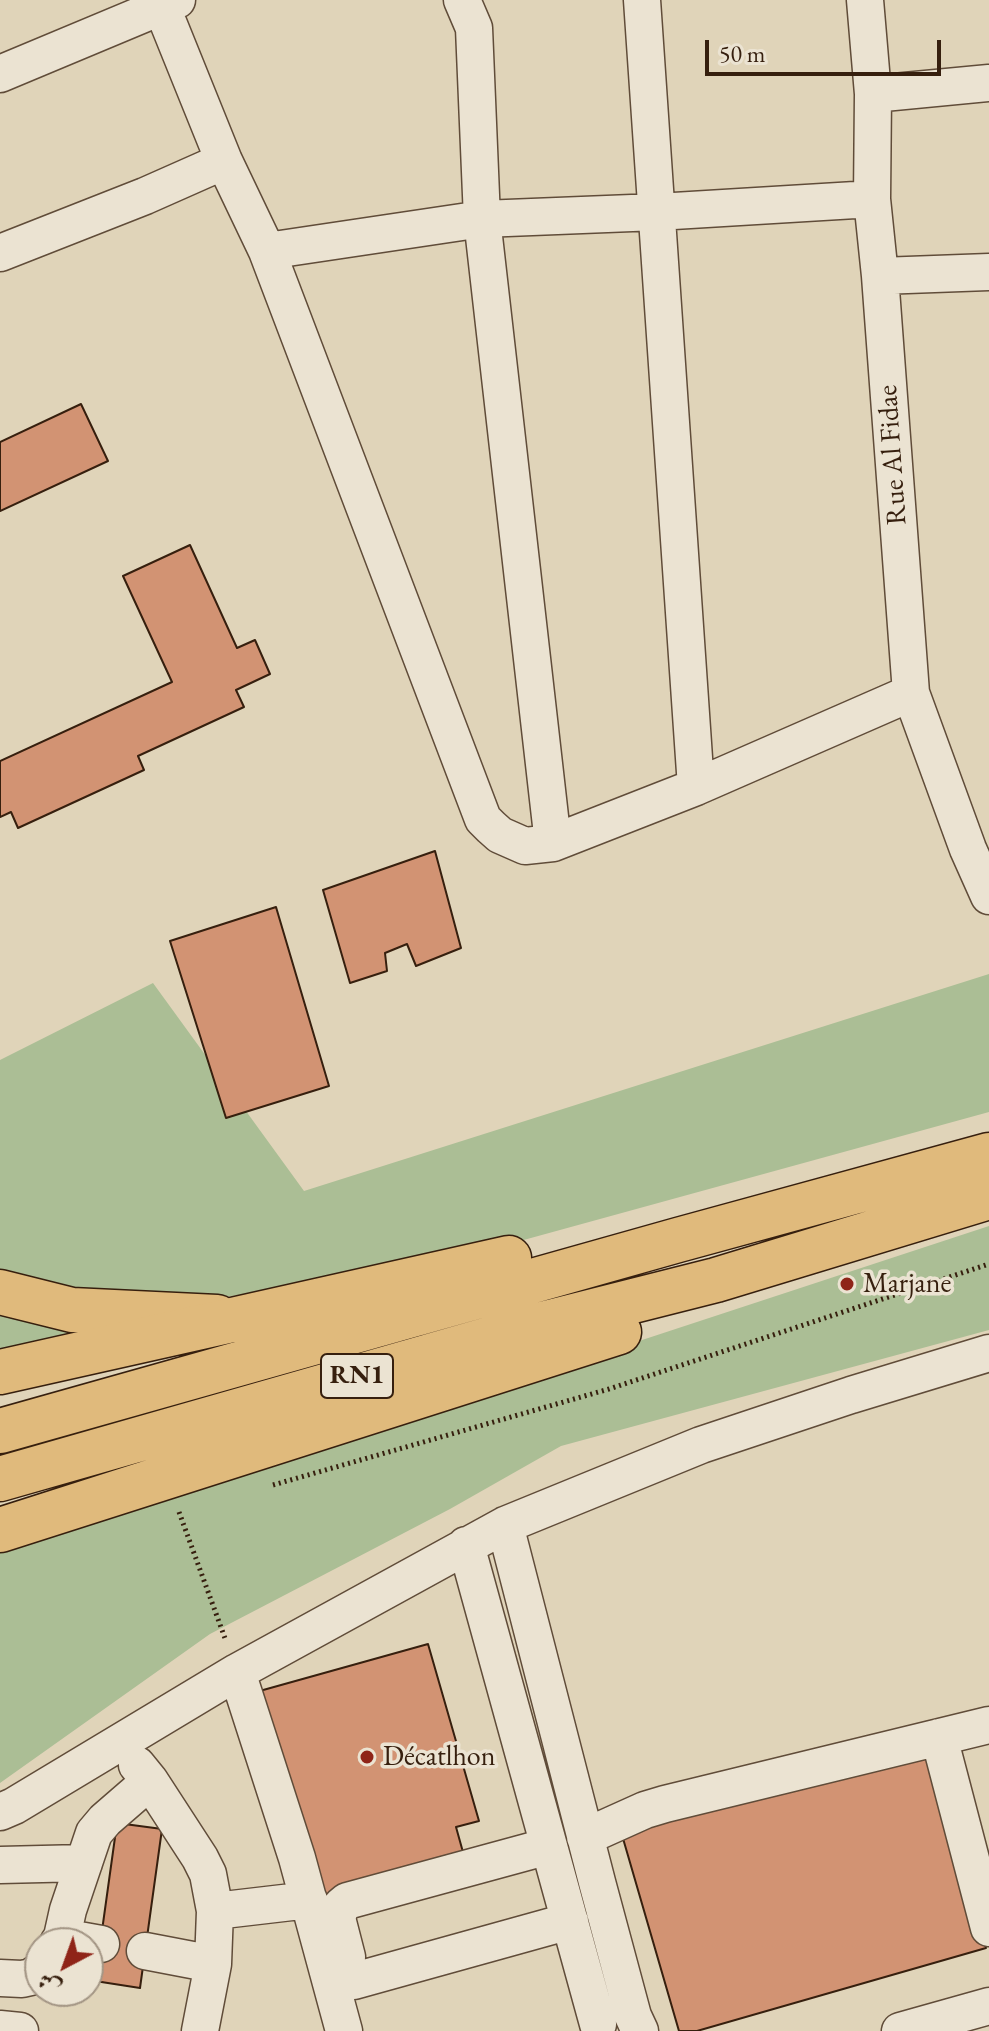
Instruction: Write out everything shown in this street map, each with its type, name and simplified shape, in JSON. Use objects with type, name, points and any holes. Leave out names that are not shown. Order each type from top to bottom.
[{"type":"main road","name":"RN1","points":[[0,1431],[989,1155]]},
{"type":"main road","name":"RN1","points":[[0,1479],[542,1324],[716,1280],[989,1197]]},
{"type":"main road","points":[[0,1372],[569,1245],[678,1240]]},
{"type":"main road","points":[[0,1530],[635,1327],[716,1280]]},
{"type":"main road","points":[[0,1292],[72,1310],[243,1318]]},
{"type":"street","points":[[462,0],[474,28],[482,219],[553,843]]},
{"type":"street","points":[[642,0],[696,787]]},
{"type":"street","name":"Rue Al Fidae","points":[[865,0],[873,94],[872,199],[911,693],[979,846],[989,896]]},
{"type":"street","points":[[0,74],[166,2],[224,161],[267,251],[483,819],[500,835],[525,846],[553,843],[696,787],[911,693]]},
{"type":"street","points":[[873,94],[989,83]]},
{"type":"street","points":[[0,253],[224,161]]},
{"type":"street","points":[[267,251],[482,219],[872,199]]},
{"type":"street","points":[[880,276],[989,272]]},
{"type":"street","points":[[0,1812],[237,1672],[505,1525],[701,1445],[989,1353]]},
{"type":"street","points":[[466,1545],[570,1921],[587,2028],[636,2024],[505,1525]]},
{"type":"street","points":[[237,1672],[297,1858],[344,2031]]},
{"type":"street","points":[[585,1837],[665,1804],[989,1725]]},
{"type":"street","points":[[939,1737],[989,1928]]},
{"type":"street","points":[[114,1746],[133,1759],[150,1781],[208,1874],[215,1911],[213,1964],[200,2031]]},
{"type":"street","points":[[63,1927],[94,1833],[150,1781]]},
{"type":"street","points":[[368,2031],[337,1918],[341,1906],[347,1901],[549,1846]]},
{"type":"street","points":[[0,1865],[84,1863]]},
{"type":"street","points":[[215,1911],[309,1900]]},
{"type":"street","points":[[354,1981],[570,1921]]},
{"type":"street","points":[[145,1951],[213,1964]]},
{"type":"street","points":[[0,1978],[24,1979]]},
{"type":"street","points":[[900,2031],[989,2006]]},
{"type":"street","points":[[0,2029],[20,2031]]},
{"type":"path","points":[[267,1487],[609,1389],[989,1264]]},
{"type":"path","points":[[192,1509],[177,1513],[237,1672]]},
{"type":"green space","points":[[989,974],[989,1112],[400,1274],[216,1298],[0,1357],[0,1060],[153,983],[304,1191]]},
{"type":"green space","points":[[989,1226],[989,1330],[561,1446],[450,1509],[210,1634],[0,1783],[0,1551]]},
{"type":"building","points":[[81,404],[108,461],[0,511],[0,442]]},
{"type":"building","points":[[190,545],[237,648],[255,640],[270,674],[236,690],[244,707],[138,756],[144,770],[18,828],[11,812],[0,817],[0,761],[172,682],[123,576]]},
{"type":"building","points":[[435,851],[461,948],[416,966],[407,944],[385,953],[387,971],[350,983],[323,890]]},
{"type":"building","points":[[276,907],[329,1086],[226,1118],[170,941]]},
{"type":"building","name":"Décatlhon","points":[[428,1644],[479,1821],[456,1827],[466,1863],[317,1905],[256,1692]]},
{"type":"building","points":[[927,1747],[986,1948],[697,2031],[679,2031],[622,1835]]},
{"type":"building","points":[[117,1823],[162,1829],[140,1988],[104,1982],[103,1927]]},
{"type":"place","name":"Marjane","points":[[847,1284]]},
{"type":"place","name":"Décatlhon","points":[[367,1757]]}]
